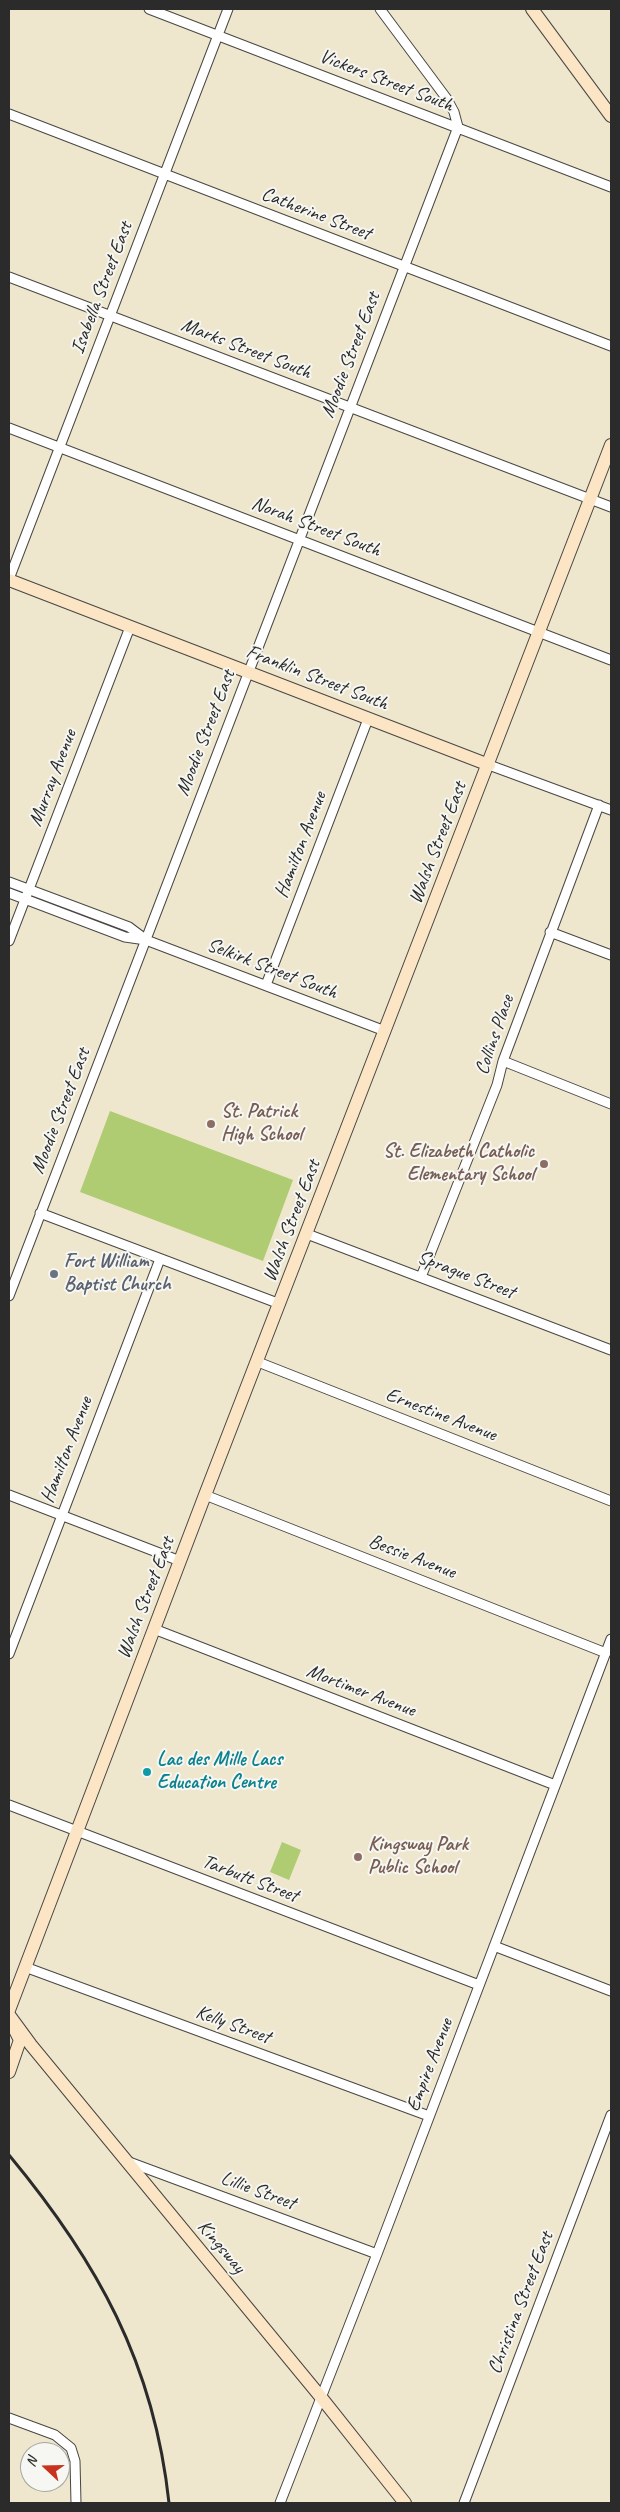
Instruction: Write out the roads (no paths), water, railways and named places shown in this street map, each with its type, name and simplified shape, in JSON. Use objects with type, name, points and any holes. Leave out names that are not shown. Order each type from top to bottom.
[{"type":"street","name":"Vickers Street South","points":[[149,9],[611,187]]},
{"type":"street","name":"Isabella Street East","points":[[9,580],[228,9]]},
{"type":"street","points":[[380,9],[447,99],[454,112],[458,127]]},
{"type":"street","points":[[532,9],[611,116]]},
{"type":"street","name":"Catherine Street","points":[[9,114],[611,346]]},
{"type":"street","name":"Moodie Street East","points":[[9,1296],[458,127]]},
{"type":"street","name":"Marks Street South","points":[[9,277],[611,507]]},
{"type":"street","name":"Norah Street South","points":[[9,428],[299,538],[611,660]]},
{"type":"street","name":"Walsh Street East","points":[[9,2010],[205,1495],[611,445]]},
{"type":"street","name":"Franklin Street South","points":[[9,580],[368,719],[611,810]]},
{"type":"street","name":"Murray Avenue","points":[[9,941],[130,627]]},
{"type":"street","name":"Hamilton Avenue","points":[[266,985],[368,719]]},
{"type":"street","name":"Collins Place","points":[[421,1276],[496,1084],[598,805]]},
{"type":"street","name":"Selkirk Street South","points":[[9,882],[129,927],[146,940]]},
{"type":"street","name":"Selkirk Street South","points":[[9,893],[126,938],[146,940],[385,1031]]},
{"type":"street","points":[[550,932],[611,955]]},
{"type":"street","points":[[503,1061],[611,1104]]},
{"type":"street","points":[[40,1213],[280,1304]]},
{"type":"street","name":"Sprague Street","points":[[307,1234],[611,1350]]},
{"type":"street","name":"Hamilton Avenue","points":[[9,1654],[61,1514],[160,1260]]},
{"type":"street","name":"Ernestine Avenue","points":[[258,1362],[611,1501]]},
{"type":"street","points":[[9,1495],[180,1561]]},
{"type":"street","name":"Bessie Avenue","points":[[205,1495],[606,1652]]},
{"type":"street","name":"Mortimer Avenue","points":[[154,1628],[555,1785]]},
{"type":"street","name":"Empire Avenue","points":[[280,2503],[320,2396],[377,2254],[611,1639]]},
{"type":"street","name":"Tarbutt Street","points":[[9,1805],[479,1986]]},
{"type":"street","points":[[494,1946],[611,1991]]},
{"type":"street","name":"Kelly Street","points":[[25,1967],[429,2116]]},
{"type":"street","points":[[9,2016],[20,2040],[9,2072]]},
{"type":"street","name":"Kingsway","points":[[9,2016],[320,2396],[405,2503]]},
{"type":"street","name":"Christina Street East","points":[[464,2503],[611,2116]]},
{"type":"street","name":"Lillie Street","points":[[126,2161],[377,2254]]},
{"type":"street","points":[[9,2418],[55,2435],[72,2448],[75,2462],[76,2503]]},
{"type":"railway","points":[[9,2155],[69,2234],[116,2316],[135,2359],[150,2404],[161,2452],[169,2503]]},
{"type":"place","name":"St. Patrick High School","points":[[211,1124]]},
{"type":"place","name":"St. Elizabeth Catholic Elementary School","points":[[544,1164]]},
{"type":"place","name":"Fort William Baptist Church","points":[[54,1274]]},
{"type":"place","name":"Lac des Mille Lacs Education Centre","points":[[147,1772]]},
{"type":"place","name":"Kingsway Park Public School","points":[[358,1857]]}]
